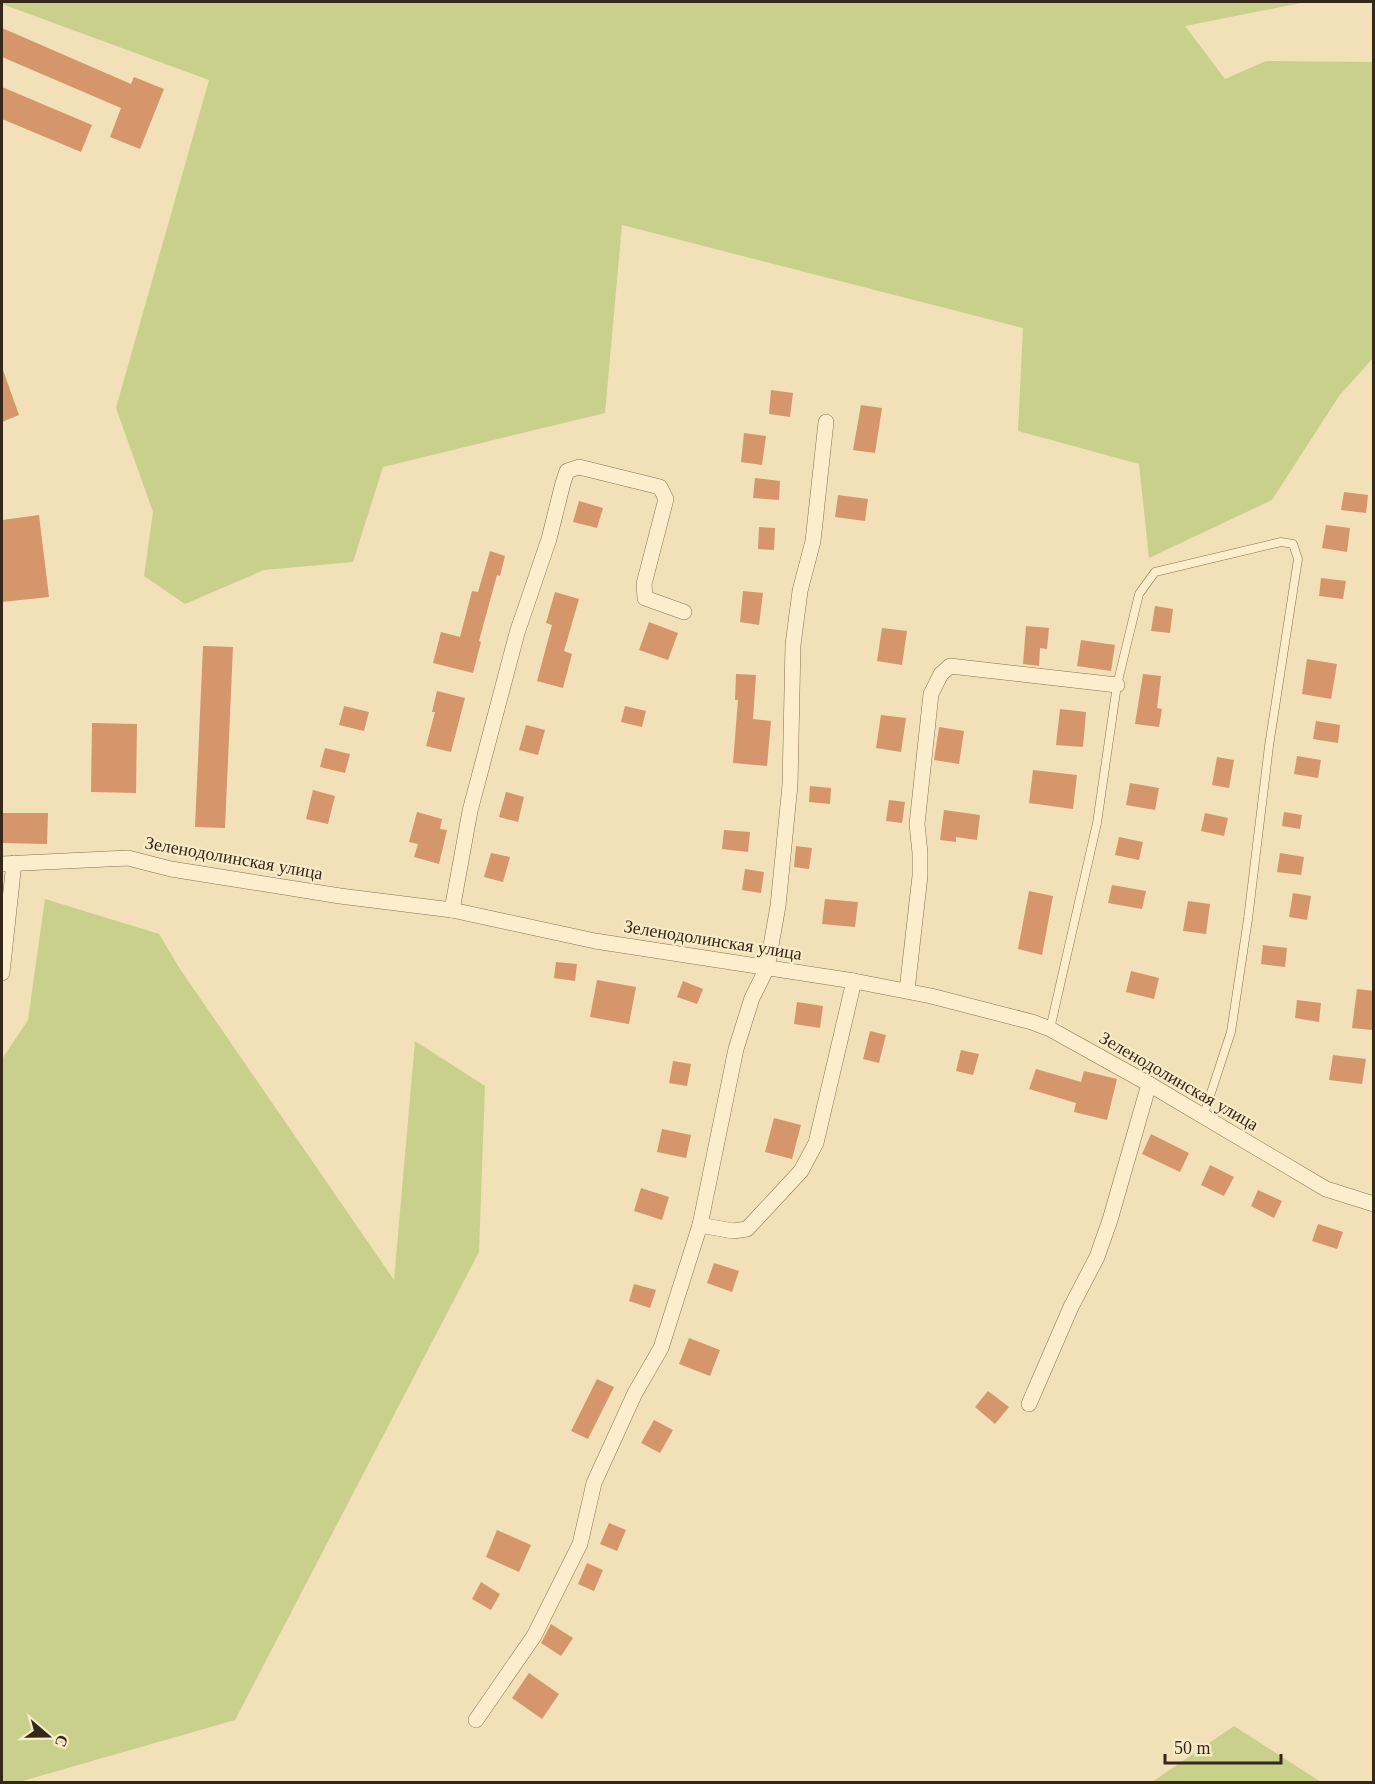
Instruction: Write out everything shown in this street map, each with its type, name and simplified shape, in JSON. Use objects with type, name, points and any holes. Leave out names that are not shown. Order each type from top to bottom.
[{"type":"street","points":[[476,1720],[534,1636],[580,1544],[594,1483],[634,1394],[661,1348],[700,1225],[736,1049],[752,998],[767,968],[778,906],[790,785],[793,645],[800,591],[813,541],[826,422]]},
{"type":"street","points":[[452,910],[470,811],[517,633],[549,539],[567,471],[579,467],[660,487],[666,499],[644,584],[645,598],[684,612]]},
{"type":"street","points":[[908,990],[921,876],[917,824],[931,694],[941,674],[950,666],[1117,685]]},
{"type":"street","name":"Зеленодолинская улица","points":[[8,864],[128,858],[171,869],[261,884],[452,910],[595,941],[908,990],[1032,1022],[1050,1029],[1149,1084],[1326,1189],[1374,1204]]},
{"type":"street","points":[[2,973],[8,864]]},
{"type":"street","points":[[700,1225],[733,1231],[747,1229],[801,1171],[816,1143],[854,981]]},
{"type":"street","points":[[1029,1404],[1071,1307],[1097,1257],[1149,1084]]},
{"type":"lane","points":[[1050,1029],[1097,822],[1117,685],[1139,594],[1155,572],[1281,542],[1293,544],[1298,559],[1269,746],[1248,919],[1231,1032],[1203,1117]]},
{"type":"green space","points":[[2,2],[1306,2],[1185,26],[1225,79],[1266,61],[1373,62],[1373,358],[1339,396],[1272,500],[1149,558],[1139,464],[1018,431],[1023,328],[622,225],[605,413],[383,467],[353,562],[264,570],[185,604],[144,576],[153,512],[116,408],[209,80],[2,4]]},
{"type":"green space","points":[[45,899],[159,934],[180,969],[394,1280],[415,1041],[485,1086],[479,1252],[235,1720],[19,1782],[2,1782],[2,1059],[28,1020]]},
{"type":"green space","points":[[1234,1726],[1321,1782],[1152,1782]]},
{"type":"building","points":[[2,28],[131,84],[134,77],[164,89],[140,149],[110,137],[121,108],[2,57]]},
{"type":"building","points":[[2,87],[92,125],[81,152],[2,119]]},
{"type":"building","points":[[2,371],[19,415],[2,422]]},
{"type":"building","points":[[771,390],[793,393],[790,417],[769,414]]},
{"type":"building","points":[[861,405],[882,408],[875,453],[853,450]]},
{"type":"building","points":[[744,433],[766,436],[762,465],[741,462]]},
{"type":"building","points":[[755,478],[780,481],[779,500],[753,498]]},
{"type":"building","points":[[1344,492],[1368,495],[1366,513],[1341,510]]},
{"type":"building","points":[[838,495],[868,499],[865,521],[835,517]]},
{"type":"building","points":[[579,501],[603,508],[597,528],[573,522]]},
{"type":"building","points":[[39,515],[49,597],[2,602],[2,520]]},
{"type":"building","points":[[1326,525],[1350,528],[1347,552],[1322,548]]},
{"type":"building","points":[[759,527],[775,528],[774,550],[758,549]]},
{"type":"building","points":[[490,551],[505,556],[500,576],[497,575],[473,673],[433,663],[441,632],[460,637],[472,591],[478,592]]},
{"type":"building","points":[[1321,578],[1346,581],[1343,599],[1319,596]]},
{"type":"building","points":[[743,591],[763,593],[759,625],[740,622]]},
{"type":"building","points":[[555,592],[579,599],[564,651],[572,654],[563,688],[537,681],[552,625],[546,623]]},
{"type":"building","points":[[1155,606],[1173,609],[1170,633],[1151,631]]},
{"type":"building","points":[[649,622],[678,633],[668,660],[639,650]]},
{"type":"building","points":[[1026,626],[1049,628],[1047,649],[1040,648],[1039,666],[1023,664]]},
{"type":"building","points":[[882,628],[907,631],[902,665],[877,661]]},
{"type":"building","points":[[1081,640],[1115,645],[1111,671],[1077,666]]},
{"type":"building","points":[[203,646],[233,647],[225,828],[195,827]]},
{"type":"building","points":[[1307,659],[1337,664],[1331,699],[1302,694]]},
{"type":"building","points":[[736,674],[756,675],[753,719],[771,721],[767,766],[733,763],[738,700],[735,700]]},
{"type":"building","points":[[1143,674],[1161,676],[1157,708],[1162,709],[1159,727],[1135,724]]},
{"type":"building","points":[[437,691],[465,698],[451,752],[426,746],[435,712],[432,712]]},
{"type":"building","points":[[344,706],[369,712],[364,731],[339,725]]},
{"type":"building","points":[[625,706],[646,711],[642,727],[621,722]]},
{"type":"building","points":[[1060,709],[1086,712],[1083,747],[1056,745]]},
{"type":"building","points":[[881,715],[906,718],[901,752],[876,748]]},
{"type":"building","points":[[1316,721],[1340,725],[1338,743],[1313,739]]},
{"type":"building","points":[[92,723],[137,724],[136,793],[91,792]]},
{"type":"building","points":[[526,725],[545,730],[538,755],[519,750]]},
{"type":"building","points":[[939,727],[964,731],[959,764],[934,760]]},
{"type":"building","points":[[325,748],[350,754],[345,773],[320,767]]},
{"type":"building","points":[[1297,756],[1321,760],[1318,778],[1294,774]]},
{"type":"building","points":[[1217,757],[1234,760],[1229,788],[1212,785]]},
{"type":"building","points":[[1033,770],[1077,775],[1073,809],[1029,803]]},
{"type":"building","points":[[1130,783],[1159,788],[1155,810],[1126,805]]},
{"type":"building","points":[[810,786],[831,788],[830,804],[809,802]]},
{"type":"building","points":[[313,790],[335,796],[328,824],[306,819]]},
{"type":"building","points":[[506,792],[524,797],[518,822],[499,817]]},
{"type":"building","points":[[889,800],[905,802],[902,823],[886,821]]},
{"type":"building","points":[[944,810],[980,815],[977,840],[956,837],[956,842],[940,840]]},
{"type":"building","points":[[417,812],[442,819],[440,829],[447,830],[439,864],[414,857],[418,844],[409,842]]},
{"type":"building","points":[[1284,812],[1302,815],[1300,829],[1282,826]]},
{"type":"building","points":[[2,813],[48,813],[47,844],[2,843]]},
{"type":"building","points":[[1205,813],[1228,818],[1224,836],[1201,831]]},
{"type":"building","points":[[724,830],[750,832],[748,852],[722,849]]},
{"type":"building","points":[[1119,837],[1143,842],[1139,860],[1115,855]]},
{"type":"building","points":[[796,846],[812,848],[809,869],[794,867]]},
{"type":"building","points":[[491,853],[510,857],[503,882],[484,877]]},
{"type":"building","points":[[1280,853],[1304,857],[1301,875],[1277,872]]},
{"type":"building","points":[[745,869],[764,872],[761,893],[742,890]]},
{"type":"building","points":[[1112,885],[1146,891],[1142,909],[1108,903]]},
{"type":"building","points":[[1029,891],[1053,896],[1042,955],[1018,949]]},
{"type":"building","points":[[1293,893],[1311,896],[1307,920],[1289,917]]},
{"type":"building","points":[[825,899],[858,902],[855,927],[822,924]]},
{"type":"building","points":[[1188,901],[1210,904],[1206,934],[1183,931]]},
{"type":"building","points":[[1263,945],[1287,948],[1285,967],[1261,964]]},
{"type":"building","points":[[556,962],[577,964],[575,981],[554,978]]},
{"type":"building","points":[[1131,971],[1159,978],[1154,999],[1126,992]]},
{"type":"building","points":[[597,980],[636,987],[629,1024],[590,1017]]},
{"type":"building","points":[[683,981],[703,989],[697,1004],[677,997]]},
{"type":"building","points":[[1357,989],[1374,991],[1372,1030],[1352,1028]]},
{"type":"building","points":[[1297,1000],[1321,1003],[1319,1022],[1295,1018]]},
{"type":"building","points":[[797,1002],[823,1006],[820,1028],[794,1024]]},
{"type":"building","points":[[870,1031],[886,1035],[879,1063],[863,1059]]},
{"type":"building","points":[[961,1050],[979,1054],[973,1075],[956,1071]]},
{"type":"building","points":[[1333,1055],[1366,1059],[1362,1084],[1329,1080]]},
{"type":"building","points":[[673,1061],[691,1064],[687,1086],[669,1083]]},
{"type":"building","points":[[1036,1069],[1081,1082],[1084,1071],[1117,1079],[1107,1120],[1074,1112],[1076,1103],[1029,1089]]},
{"type":"building","points":[[774,1118],[801,1125],[792,1159],[765,1152]]},
{"type":"building","points":[[662,1129],[691,1135],[686,1158],[657,1152]]},
{"type":"building","points":[[1151,1134],[1189,1153],[1180,1172],[1142,1154]]},
{"type":"building","points":[[1210,1165],[1234,1177],[1224,1196],[1201,1185]]},
{"type":"building","points":[[641,1188],[669,1197],[662,1220],[634,1211]]},
{"type":"building","points":[[1258,1190],[1282,1201],[1274,1218],[1251,1206]]},
{"type":"building","points":[[1318,1224],[1343,1232],[1337,1249],[1312,1241]]},
{"type":"building","points":[[714,1263],[739,1271],[732,1292],[707,1283]]},
{"type":"building","points":[[634,1284],[656,1290],[650,1308],[629,1301]]},
{"type":"building","points":[[689,1338],[720,1350],[710,1376],[679,1364]]},
{"type":"building","points":[[597,1379],[614,1387],[588,1439],[571,1431]]},
{"type":"building","points":[[988,1391],[1009,1407],[995,1424],[975,1407]]},
{"type":"building","points":[[654,1420],[673,1430],[660,1453],[641,1443]]},
{"type":"building","points":[[609,1523],[626,1530],[617,1551],[600,1544]]},
{"type":"building","points":[[497,1530],[531,1545],[519,1572],[486,1557]]},
{"type":"building","points":[[587,1563],[603,1570],[594,1591],[578,1584]]},
{"type":"building","points":[[481,1582],[500,1594],[491,1610],[472,1599]]},
{"type":"building","points":[[551,1624],[573,1638],[561,1656],[541,1643]]},
{"type":"building","points":[[529,1673],[559,1694],[542,1719],[512,1698]]}]
